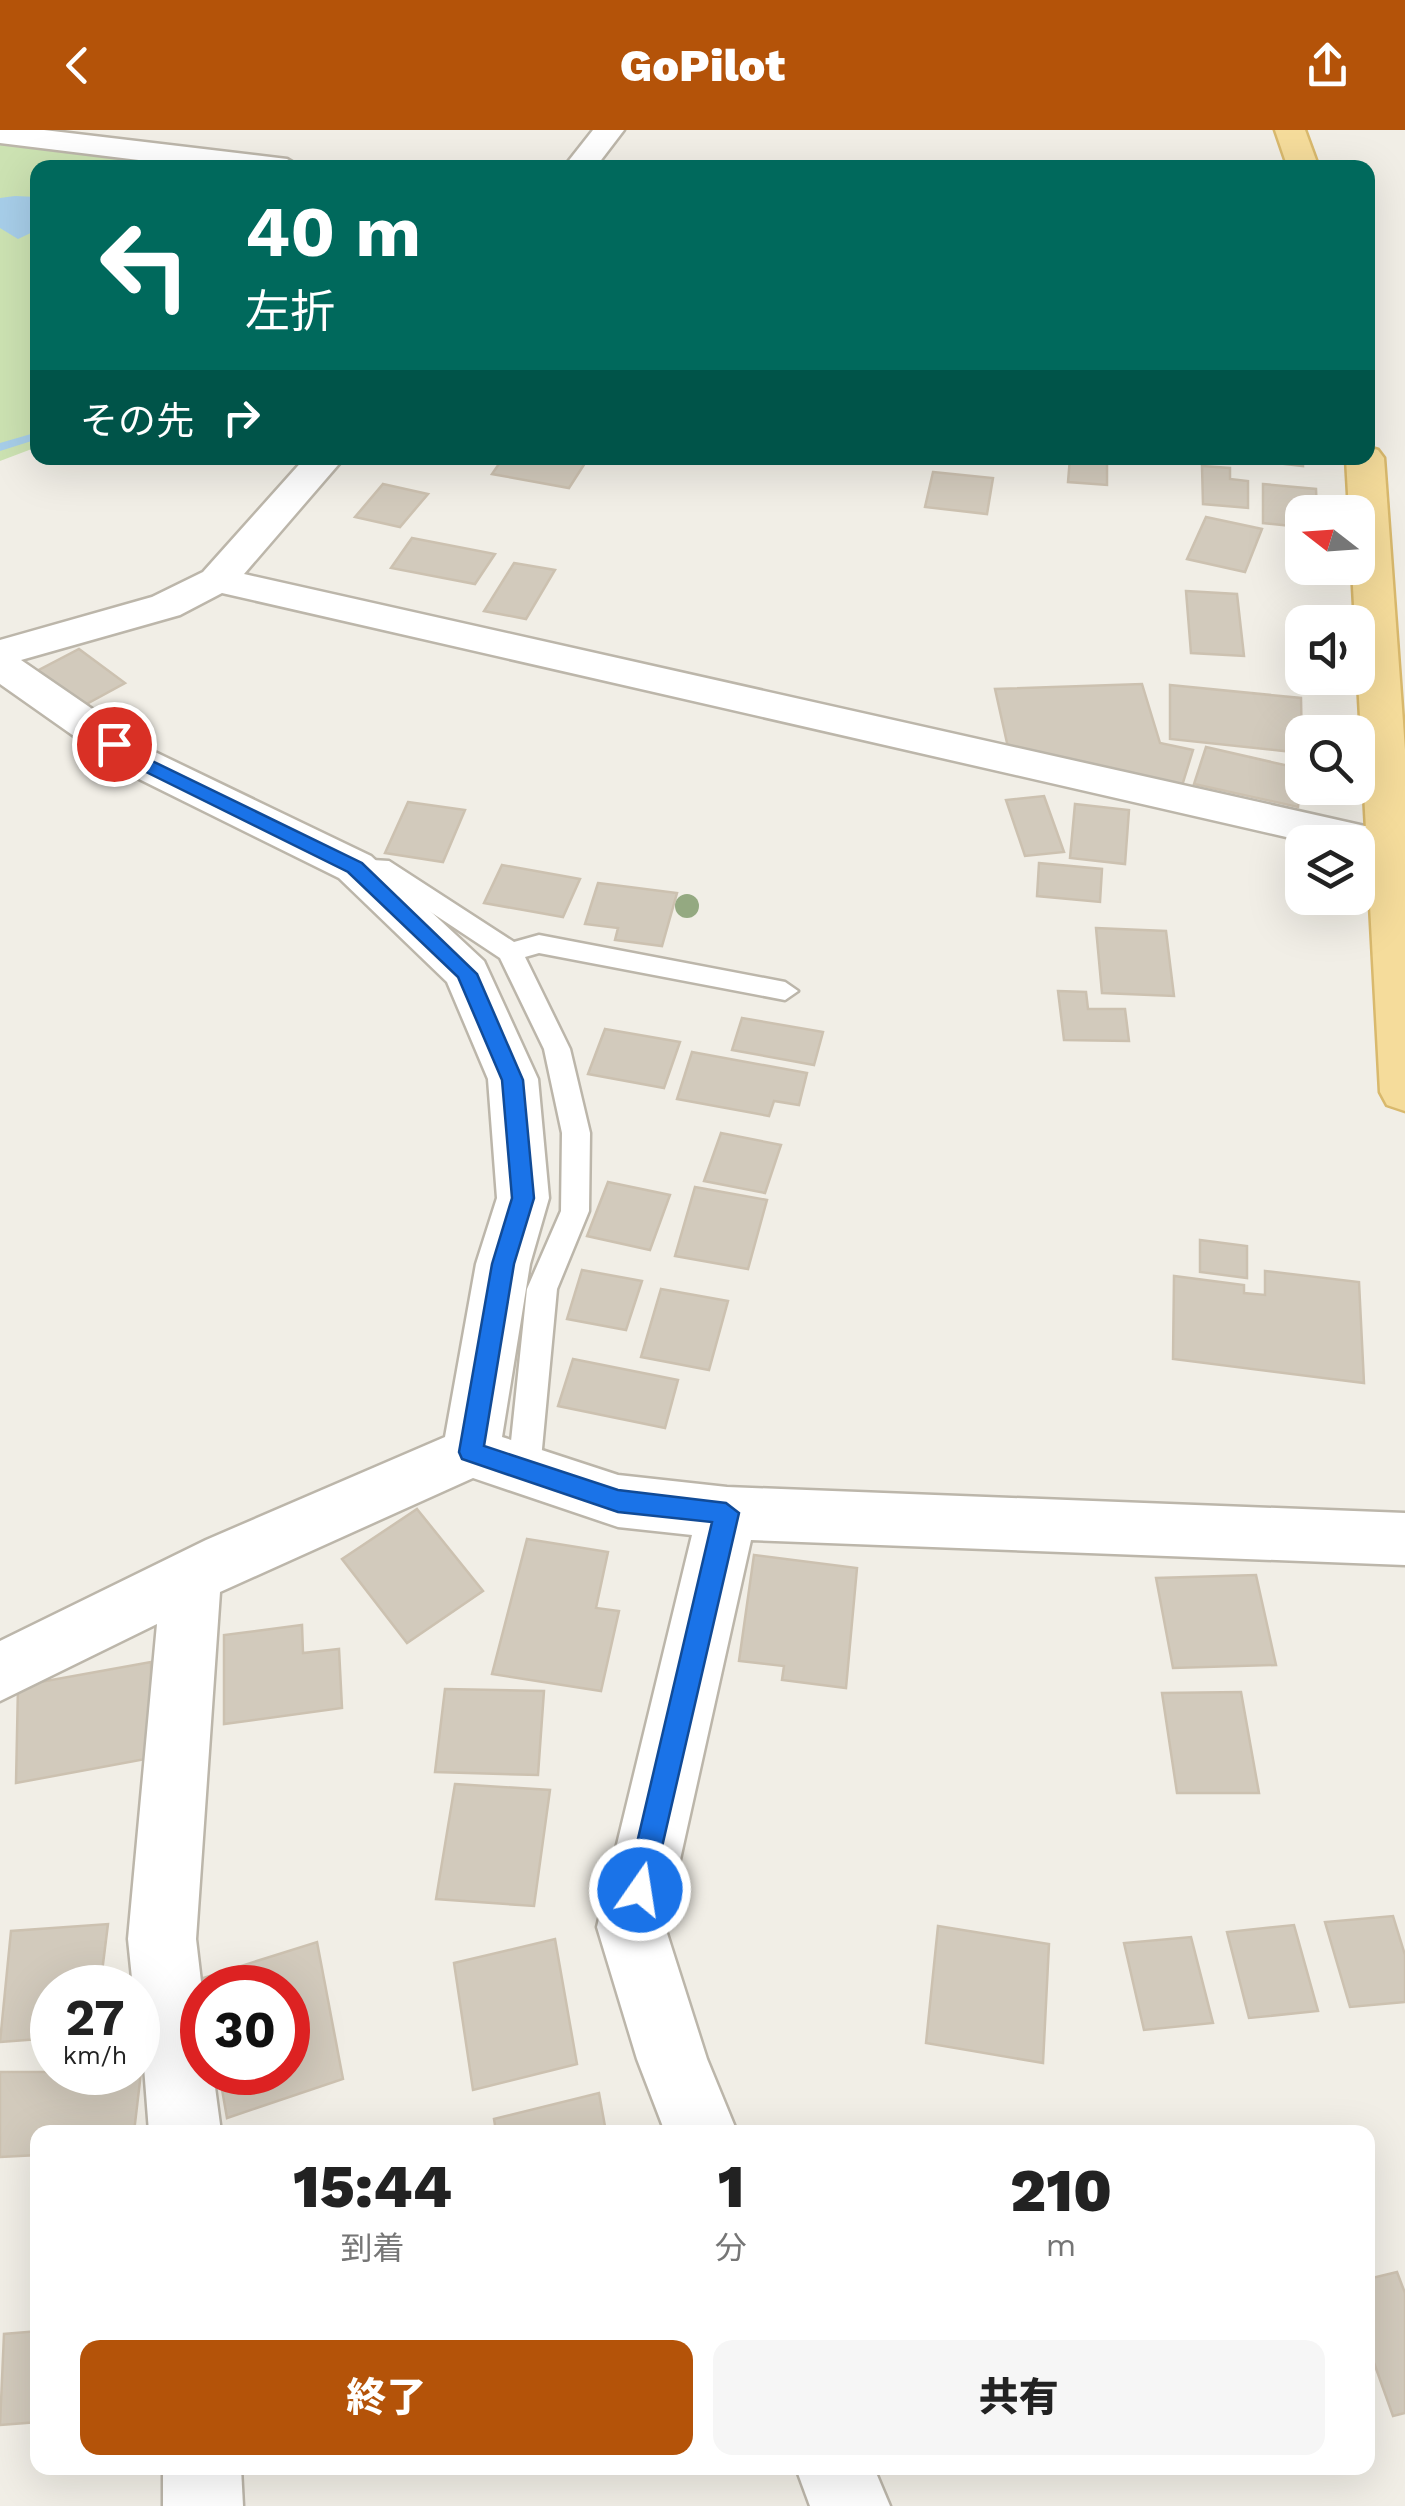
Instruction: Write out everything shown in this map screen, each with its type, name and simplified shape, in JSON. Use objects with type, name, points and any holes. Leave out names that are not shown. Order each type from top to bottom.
[{"type":"main road","points":[[1290,130],[1301,160]]},
{"type":"main road","points":[[1366,465],[1393,743],[1390,846],[1405,1092]]},
{"type":"street","points":[[585,160],[609,130]]},
{"type":"street","points":[[0,134],[219,160]]},
{"type":"street","points":[[0,654],[166,606],[218,580],[319,465]]},
{"type":"street","points":[[218,580],[1390,846]]},
{"type":"street","points":[[0,665],[140,762],[355,867],[467,974],[512,1080],[523,1198],[503,1264],[497,1461]]},
{"type":"street","points":[[0,1672],[191,1580],[227,1558],[497,1461],[618,1501],[726,1513],[1405,1539]]},
{"type":"street","points":[[698,2125],[672,2059],[631,1928],[726,1513]]},
{"type":"street","points":[[184,2125],[162,1939],[191,1580]]},
{"type":"street","points":[[202,2475],[203,2506]]},
{"type":"street","points":[[838,2475],[850,2506]]},
{"type":"lane","points":[[355,867],[380,867],[510,952],[556,1049],[576,1133],[576,1210],[542,1289],[497,1461]]},
{"type":"lane","points":[[510,952],[539,944],[785,990]]},
{"type":"green space","points":[[0,142],[166,160],[30,160],[30,450],[0,461]]},
{"type":"water","points":[[30,197],[30,233],[18,239],[0,228],[0,198]]},
{"type":"building","points":[[498,465],[584,465],[569,488],[492,474]]},
{"type":"building","points":[[1069,465],[1107,465],[1107,485],[1068,482]]},
{"type":"building","points":[[1202,466],[1230,468],[1230,479],[1248,481],[1248,508],[1203,504]]},
{"type":"building","points":[[933,472],[993,478],[987,514],[925,507]]},
{"type":"building","points":[[383,484],[428,494],[400,527],[355,517]]},
{"type":"building","points":[[1263,484],[1316,489],[1316,495],[1285,495],[1285,525],[1263,523]]},
{"type":"building","points":[[1206,517],[1262,529],[1245,572],[1187,559]]},
{"type":"building","points":[[412,538],[495,554],[475,584],[391,568]]},
{"type":"building","points":[[514,563],[555,570],[526,619],[484,611]]},
{"type":"building","points":[[1186,591],[1237,594],[1244,656],[1191,653]]},
{"type":"building","points":[[79,649],[125,683],[81,707],[35,672]]},
{"type":"building","points":[[1142,684],[1160,743],[1193,750],[1181,789],[1009,752],[995,689]]},
{"type":"building","points":[[1170,685],[1301,698],[1301,715],[1285,715],[1285,751],[1170,739]]},
{"type":"building","points":[[1206,747],[1285,765],[1285,804],[1194,784]]},
{"type":"building","points":[[1044,796],[1064,852],[1025,856],[1006,800]]},
{"type":"building","points":[[408,802],[465,810],[443,862],[385,853]]},
{"type":"building","points":[[1075,804],[1129,810],[1125,864],[1070,858]]},
{"type":"building","points":[[1039,863],[1102,869],[1100,902],[1037,896]]},
{"type":"building","points":[[502,865],[580,879],[563,917],[484,903]]},
{"type":"building","points":[[598,883],[677,893],[662,946],[615,940],[618,928],[585,924]]},
{"type":"building","points":[[1096,928],[1166,931],[1174,996],[1102,993]]},
{"type":"building","points":[[1058,991],[1086,992],[1088,1009],[1125,1009],[1129,1041],[1064,1040]]},
{"type":"building","points":[[742,1018],[823,1032],[814,1065],[732,1050]]},
{"type":"building","points":[[605,1029],[680,1042],[664,1088],[588,1074]]},
{"type":"building","points":[[692,1052],[807,1073],[799,1105],[774,1101],[769,1116],[677,1099]]},
{"type":"building","points":[[721,1133],[781,1145],[765,1193],[704,1181]]},
{"type":"building","points":[[608,1182],[670,1195],[650,1250],[587,1236]]},
{"type":"building","points":[[695,1187],[767,1200],[748,1269],[675,1256]]},
{"type":"building","points":[[1200,1240],[1247,1246],[1247,1278],[1200,1272]]},
{"type":"building","points":[[582,1270],[642,1281],[626,1330],[567,1319]]},
{"type":"building","points":[[1265,1271],[1359,1282],[1364,1383],[1173,1359],[1174,1276],[1244,1285],[1244,1293],[1265,1295]]},
{"type":"building","points":[[661,1289],[728,1301],[709,1370],[641,1357]]},
{"type":"building","points":[[573,1359],[678,1380],[665,1428],[558,1406]]},
{"type":"building","points":[[417,1509],[483,1591],[407,1643],[342,1559]]},
{"type":"building","points":[[527,1539],[608,1552],[596,1608],[619,1611],[601,1691],[492,1674]]},
{"type":"building","points":[[754,1555],[857,1568],[846,1688],[782,1680],[784,1666],[739,1661]]},
{"type":"building","points":[[1256,1575],[1276,1665],[1173,1668],[1156,1578]]},
{"type":"building","points":[[302,1625],[303,1653],[339,1649],[342,1708],[224,1724],[224,1635]]},
{"type":"building","points":[[151,1662],[151,1758],[16,1783],[18,1686]]},
{"type":"building","points":[[445,1689],[544,1691],[538,1775],[435,1772]]},
{"type":"building","points":[[1241,1692],[1259,1793],[1177,1793],[1162,1693]]},
{"type":"building","points":[[455,1784],[550,1790],[534,1906],[436,1899]]},
{"type":"building","points":[[1393,1916],[1405,1955],[1405,2002],[1350,2007],[1325,1922]]},
{"type":"building","points":[[108,1924],[103,1965],[30,1965],[30,2040],[0,2042],[11,1931]]},
{"type":"building","points":[[1294,1925],[1318,2011],[1249,2018],[1227,1932]]},
{"type":"building","points":[[938,1926],[1049,1944],[1043,2063],[926,2043]]},
{"type":"building","points":[[1191,1937],[1213,2023],[1144,2030],[1124,1943]]},
{"type":"building","points":[[555,1939],[577,2064],[473,2090],[454,1963]]},
{"type":"building","points":[[317,1942],[343,2079],[310,2090],[310,1965],[244,1965]]},
{"type":"building","points":[[0,2072],[30,2072],[30,2095],[138,2095],[135,2125],[30,2125],[30,2155],[0,2157]]},
{"type":"building","points":[[599,2093],[605,2125],[495,2125],[494,2119]]},
{"type":"building","points":[[223,2095],[295,2095],[227,2118]]},
{"type":"building","points":[[1397,2272],[1405,2293],[1405,2413],[1393,2416],[1375,2366],[1375,2277]]},
{"type":"building","points":[[30,2332],[30,2423],[0,2425],[4,2334]]},
{"type":"waterway","points":[[0,447],[30,438]]},
{"type":"route","points":[[114,744],[140,762],[355,867],[467,974],[512,1080],[523,1198],[503,1264],[471,1452],[618,1501],[726,1513],[640,1890]]}]
